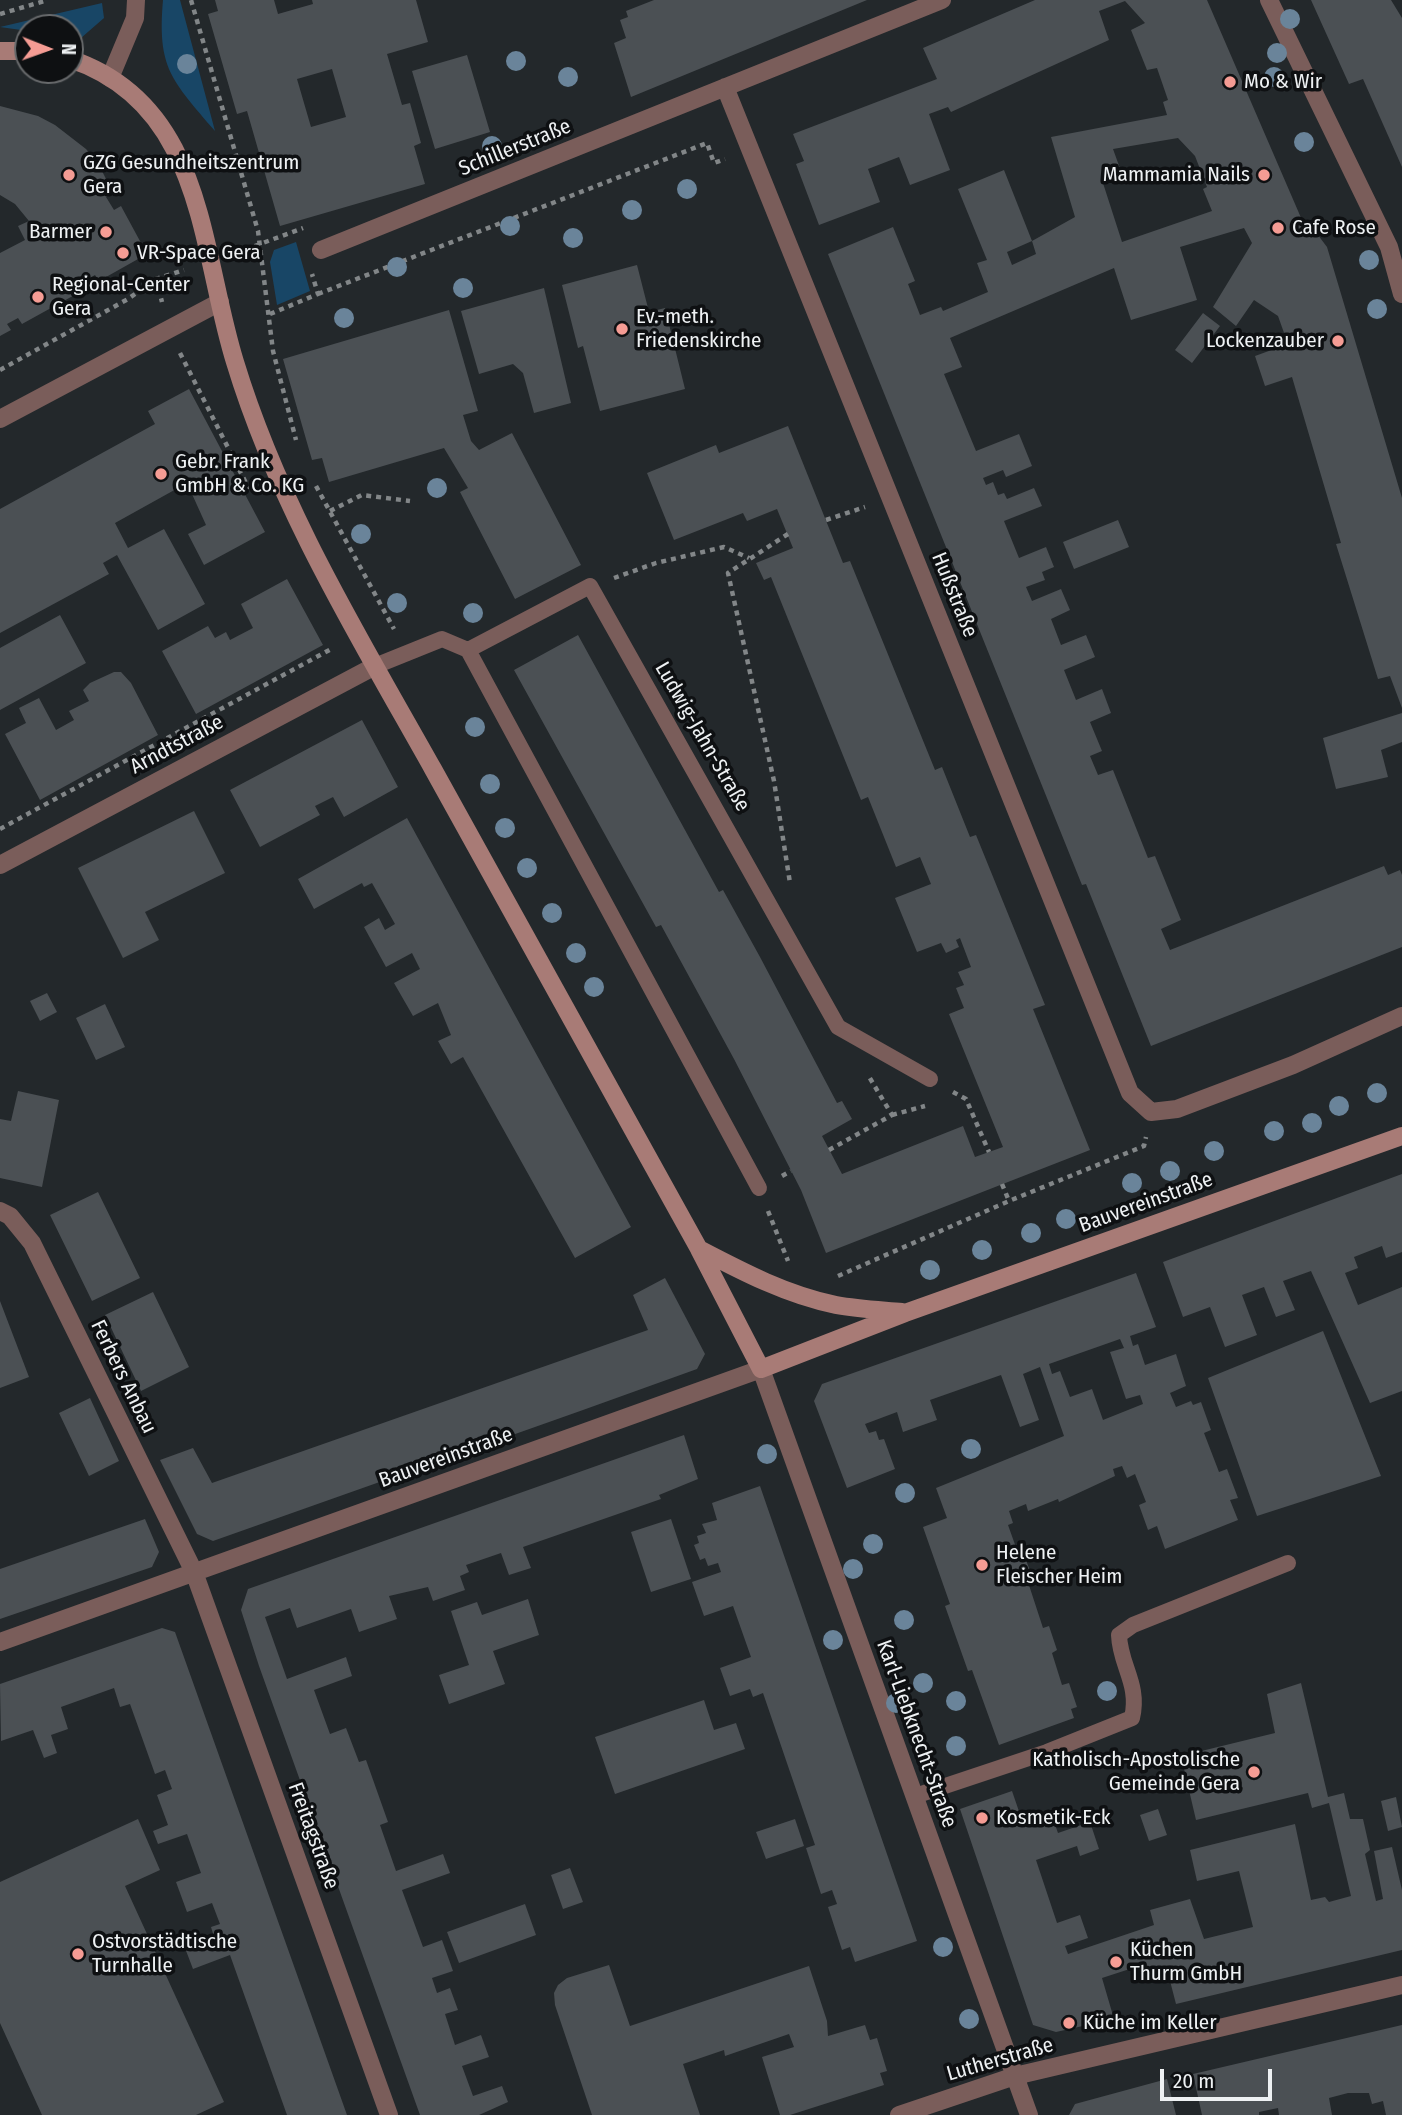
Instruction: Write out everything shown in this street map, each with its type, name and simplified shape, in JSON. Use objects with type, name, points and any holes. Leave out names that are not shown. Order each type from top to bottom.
[{"type":"main road","points":[[84,66],[110,78],[138,97],[155,118],[186,173],[202,218],[234,362],[289,509],[699,1249],[761,1369]]},
{"type":"main road","name":"Bauvereinstraße","points":[[761,1369],[905,1313],[1402,1136]]},
{"type":"main road","name":"Bauvereinstraße","points":[[699,1249],[763,1282],[802,1296],[838,1305],[905,1313]]},
{"type":"street","points":[[110,78],[135,18],[136,0]]},
{"type":"street","name":"Schillerstraße","points":[[321,250],[942,0]]},
{"type":"street","points":[[1269,0],[1389,247],[1402,294]]},
{"type":"street","name":"Hußstraße","points":[[725,87],[1130,1093],[1151,1112]]},
{"type":"street","points":[[0,419],[220,302]]},
{"type":"street","name":"Arndtstraße","points":[[0,865],[376,666]]},
{"type":"street","points":[[1151,1112],[1177,1109],[1254,1080],[1402,1016]]},
{"type":"street","name":"Ferbers Anbau","points":[[0,1211],[10,1216],[32,1243],[194,1572]]},
{"type":"street","name":"Bauvereinstraße","points":[[0,1642],[761,1369]]},
{"type":"street","name":"Karl-Liebknecht-Straße","points":[[761,1369],[1029,2115]]},
{"type":"street","name":"Freitagstraße","points":[[194,1572],[389,2115]]},
{"type":"street","name":"Lutherstraße","points":[[899,2115],[1015,2076],[1402,1985]]},
{"type":"lane","points":[[468,650],[590,586]]},
{"type":"lane","name":"Ludwig-Jahn-Straße","points":[[590,586],[838,1027],[930,1079]]},
{"type":"lane","points":[[376,666],[442,639],[468,650],[759,1188]]},
{"type":"lane","points":[[915,1796],[1047,1752],[1132,1718],[1135,1705],[1132,1679],[1119,1646],[1119,1635],[1133,1625],[1289,1563]]},
{"type":"path","points":[[0,14],[48,0]]},
{"type":"path","points":[[191,0],[261,245],[273,351],[298,445]]},
{"type":"path","points":[[270,314],[708,143],[714,163],[750,149]]},
{"type":"path","points":[[261,245],[300,229],[303,242]]},
{"type":"path","points":[[310,268],[317,294]]},
{"type":"path","points":[[0,370],[128,299],[156,279],[169,328],[191,378],[256,500]]},
{"type":"path","points":[[313,480],[406,652]]},
{"type":"path","points":[[330,511],[362,495],[410,500]]},
{"type":"path","points":[[826,520],[890,499]]},
{"type":"path","points":[[788,534],[728,573],[774,781],[791,890]]},
{"type":"path","points":[[590,586],[656,564],[724,547],[750,558]]},
{"type":"path","points":[[0,829],[333,648],[327,636]]},
{"type":"path","points":[[830,1150],[892,1115],[865,1071]]},
{"type":"path","points":[[930,1079],[966,1099],[989,1152]]},
{"type":"path","points":[[759,1188],[802,1296],[834,1278],[1009,1201],[1144,1146],[1151,1112]]},
{"type":"path","points":[[1002,1184],[1009,1201]]},
{"type":"shaded area","points":[[163,0],[180,0],[215,131],[178,85],[165,58]]},
{"type":"shaded area","points":[[102,3],[104,18],[84,35],[84,14],[55,14]]},
{"type":"shaded area","points":[[14,24],[14,29],[0,27]]},
{"type":"shaded area","points":[[296,242],[310,291],[277,305],[270,262],[274,250]]},
{"type":"building","points":[[215,0],[274,0],[278,14],[313,4],[312,0],[416,0],[428,42],[387,54],[402,105],[410,103],[421,143],[414,146],[425,184],[280,226],[247,111],[237,114],[208,14],[218,11]],"holes":[[[332,69],[346,117],[311,127],[297,79]]]},
{"type":"building","points":[[654,0],[867,0],[631,97],[614,43],[626,38],[620,20],[628,17],[626,11]]},
{"type":"building","points":[[1035,0],[1207,0],[1308,234],[1318,235],[1327,247],[1402,498],[1402,708],[1390,676],[1378,679],[1336,544],[1341,543],[1292,377],[1265,386],[1255,356],[1288,344],[1278,316],[1254,300],[1236,326],[1213,307],[1252,243],[1244,228],[1180,247],[1197,300],[1131,320],[1114,268],[950,338],[962,367],[944,374],[976,451],[1019,434],[1032,466],[1006,477],[1003,470],[983,478],[986,485],[993,482],[998,495],[1004,493],[1007,499],[1034,488],[1042,506],[1004,521],[1019,558],[1046,547],[1054,567],[1042,572],[1045,580],[1026,587],[1032,601],[1061,589],[1070,610],[1051,619],[1061,645],[1086,635],[1095,657],[1064,670],[1076,700],[1102,689],[1111,713],[1090,722],[1102,751],[1090,756],[1098,775],[1113,770],[1148,858],[1155,856],[1181,920],[1161,929],[1170,950],[1384,866],[1388,875],[1400,870],[1402,875],[1402,947],[1151,1046],[1086,884],[1082,885],[828,254],[893,227],[915,281],[908,284],[920,315],[941,307],[943,311],[988,292],[977,263],[987,260],[958,189],[1004,170],[1032,241],[1075,217],[1051,137],[1167,115],[1163,102],[1168,100],[1157,68],[1147,70],[1131,30],[1145,23],[1125,1],[1099,11],[1109,40],[951,112],[948,107],[929,114],[950,170],[910,185],[899,157],[868,169],[880,202],[819,225],[796,164],[804,161],[793,134],[937,79],[923,48]],"holes":[[[1178,138],[1195,156],[1207,187],[1203,189],[1212,211],[1122,242],[1102,180],[1122,174],[1113,149]],[[1032,241],[1036,254],[1012,265],[1007,252]]]},
{"type":"building","points":[[1311,0],[1391,0],[1402,18],[1402,167],[1363,79],[1349,84]]},
{"type":"building","points":[[467,55],[490,132],[435,149],[412,71]]},
{"type":"building","points":[[0,106],[38,116],[55,125],[86,149],[98,163],[113,193],[106,197],[114,210],[121,206],[147,254],[99,281],[95,275],[86,280],[89,287],[22,324],[18,318],[7,324],[11,330],[0,336],[0,253],[25,240],[18,226],[29,221],[15,204],[0,195]]},
{"type":"building","name":"Ev.-meth. Friedenskirche","points":[[637,265],[649,312],[665,308],[685,389],[600,411],[583,346],[578,348],[562,285]]},
{"type":"building","points":[[544,288],[571,403],[534,413],[523,373],[513,364],[479,374],[461,311]]},
{"type":"building","points":[[449,310],[478,411],[463,415],[471,441],[479,450],[512,433],[581,565],[515,599],[460,492],[468,488],[444,448],[329,482],[322,458],[312,460],[283,359]]},
{"type":"building","points":[[1203,313],[1220,326],[1192,363],[1175,350]]},
{"type":"building","points":[[189,389],[265,532],[204,565],[188,534],[206,525],[187,483],[115,523],[128,548],[164,529],[205,604],[158,630],[117,555],[103,563],[109,574],[0,633],[0,509],[155,424],[148,411]]},
{"type":"building","points":[[788,426],[843,563],[850,561],[935,770],[942,767],[970,837],[976,835],[1045,1005],[1033,1009],[1090,1150],[826,1253],[801,1190],[734,1059],[661,925],[656,927],[514,670],[578,635],[719,892],[723,890],[837,1103],[842,1101],[852,1119],[822,1136],[842,1174],[963,1126],[975,1157],[1003,1147],[949,1014],[964,1008],[956,988],[964,985],[958,972],[971,967],[960,938],[956,940],[959,947],[946,953],[941,943],[917,952],[895,898],[931,884],[920,857],[896,867],[868,797],[861,800],[771,577],[764,580],[756,563],[793,548],[777,509],[747,521],[743,513],[674,540],[647,473],[716,445],[719,453]]},
{"type":"building","points":[[1118,520],[1129,547],[1074,569],[1063,542]]},
{"type":"building","points":[[287,579],[323,645],[196,714],[162,651],[208,626],[215,638],[226,632],[230,640],[253,628],[241,604]]},
{"type":"building","points":[[60,615],[86,663],[0,710],[0,648]]},
{"type":"building","points":[[114,672],[121,672],[131,683],[158,735],[40,800],[5,734],[26,723],[19,708],[39,698],[56,730],[74,720],[69,711],[89,701],[83,690],[90,683]]},
{"type":"building","points":[[1402,713],[1402,742],[1381,750],[1388,777],[1336,789],[1323,738]]},
{"type":"building","points":[[362,720],[398,787],[344,817],[333,797],[315,806],[320,815],[260,847],[230,790]]},
{"type":"building","points":[[194,811],[225,873],[145,912],[159,940],[123,958],[78,868]]},
{"type":"building","points":[[407,818],[631,1227],[575,1258],[463,1057],[451,1064],[438,1041],[451,1035],[438,1003],[413,1016],[394,983],[420,969],[412,953],[386,967],[364,927],[379,918],[385,930],[395,924],[372,883],[364,887],[362,883],[314,909],[298,879]]},
{"type":"building","points":[[47,993],[57,1012],[40,1021],[30,1001]]},
{"type":"building","points":[[105,1004],[125,1047],[96,1060],[76,1018]]},
{"type":"building","points":[[18,1091],[59,1100],[42,1187],[0,1178],[0,1119],[11,1121]]},
{"type":"building","points":[[1402,1174],[1402,1252],[1386,1258],[1382,1246],[1354,1257],[1358,1268],[1345,1273],[1358,1305],[1402,1287],[1402,1391],[1370,1403],[1311,1271],[1283,1281],[1295,1310],[1276,1317],[1264,1287],[1242,1295],[1257,1335],[1225,1347],[1210,1307],[1183,1317],[1163,1262]]},
{"type":"building","points":[[98,1192],[140,1278],[92,1301],[50,1215]]},
{"type":"building","points":[[1136,1273],[1156,1327],[1130,1336],[1133,1346],[1138,1344],[1145,1365],[1176,1354],[1186,1386],[1170,1393],[1176,1407],[1191,1401],[1193,1405],[1201,1402],[1211,1430],[1204,1433],[1219,1472],[1227,1469],[1238,1498],[1230,1500],[1238,1520],[1165,1549],[1157,1526],[1148,1530],[1139,1505],[1146,1502],[1135,1474],[1127,1478],[1122,1466],[1113,1469],[1115,1476],[1059,1502],[1058,1499],[1028,1511],[1026,1504],[1009,1511],[1013,1523],[1008,1525],[1018,1553],[1023,1552],[1032,1576],[1027,1579],[1043,1628],[1049,1626],[1057,1650],[1052,1653],[1062,1685],[1069,1683],[1077,1707],[1071,1709],[1074,1718],[999,1745],[945,1606],[950,1604],[923,1527],[947,1518],[936,1488],[1064,1436],[1040,1367],[1023,1374],[1039,1420],[1020,1427],[1001,1375],[930,1400],[937,1420],[903,1432],[897,1412],[865,1424],[869,1433],[876,1431],[879,1440],[884,1439],[895,1469],[847,1488],[814,1401],[822,1384]],"holes":[[[1120,1339],[1124,1348],[1110,1352],[1126,1399],[1140,1395],[1143,1404],[1103,1420],[1092,1389],[1070,1397],[1060,1371],[1052,1374],[1049,1364]]]},
{"type":"building","points":[[665,1278],[705,1354],[697,1369],[213,1541],[197,1534],[160,1460],[193,1448],[212,1483],[648,1330],[633,1295]]},
{"type":"building","points":[[153,1292],[189,1367],[141,1391],[105,1315]]},
{"type":"building","points":[[0,1301],[29,1377],[0,1388]]},
{"type":"building","points":[[1323,1331],[1381,1476],[1257,1516],[1208,1378]]},
{"type":"building","points":[[90,1398],[119,1461],[89,1476],[59,1413]]},
{"type":"building","points":[[684,1435],[698,1479],[659,1495],[661,1499],[523,1547],[531,1568],[509,1575],[501,1553],[466,1565],[469,1572],[460,1576],[465,1590],[433,1601],[428,1587],[389,1596],[397,1619],[359,1632],[351,1609],[297,1628],[290,1608],[265,1617],[287,1679],[346,1657],[352,1676],[314,1690],[330,1734],[346,1728],[359,1762],[366,1760],[388,1822],[380,1825],[396,1871],[443,1854],[450,1873],[402,1890],[423,1947],[442,1940],[453,1971],[432,1978],[437,1993],[450,1988],[458,2010],[445,2014],[455,2045],[481,2035],[489,2057],[462,2066],[473,2096],[502,2086],[508,2102],[479,2115],[420,2115],[259,1666],[241,1610],[248,1589]]},
{"type":"building","points":[[760,1486],[917,1941],[855,1962],[850,1947],[842,1950],[828,1907],[837,1904],[832,1890],[821,1894],[806,1848],[815,1845],[763,1693],[753,1697],[750,1689],[730,1696],[720,1668],[751,1657],[733,1606],[704,1616],[692,1582],[721,1572],[718,1563],[708,1566],[705,1558],[700,1560],[694,1545],[699,1543],[697,1536],[706,1533],[702,1524],[717,1520],[712,1503]]},
{"type":"building","points":[[145,1519],[159,1552],[152,1567],[0,1619],[0,1569]]},
{"type":"building","points":[[671,1519],[691,1579],[651,1592],[631,1532]]},
{"type":"building","points":[[528,1599],[539,1635],[493,1651],[505,1684],[449,1704],[439,1675],[469,1665],[451,1611],[477,1602],[482,1615]]},
{"type":"building","points":[[162,1628],[175,1632],[347,2115],[287,2115],[230,1955],[193,1969],[185,1948],[214,1937],[211,1927],[220,1924],[212,1903],[187,1912],[176,1882],[201,1873],[187,1834],[158,1844],[153,1831],[168,1825],[157,1795],[172,1789],[165,1770],[155,1774],[130,1704],[120,1707],[114,1688],[61,1707],[68,1729],[51,1735],[57,1753],[44,1758],[33,1730],[1,1741],[0,1684]]},
{"type":"building","points":[[1301,1683],[1328,1797],[1344,1793],[1350,1819],[1363,1819],[1370,1850],[1365,1854],[1376,1901],[1383,1899],[1374,1851],[1392,1847],[1402,1890],[1402,1950],[1176,2004],[1169,1977],[1147,1982],[1142,1965],[1102,1978],[1114,2019],[1056,2032],[1033,2025],[960,1809],[1012,1791],[1024,1826],[1052,1816],[1058,1833],[1090,1822],[1099,1849],[1080,1856],[1077,1846],[1036,1860],[1057,1923],[1080,1915],[1088,1938],[1065,1946],[1068,1954],[1154,1925],[1150,1910],[1190,1899],[1204,1939],[1253,1927],[1239,1871],[1197,1881],[1190,1850],[1295,1824],[1311,1900],[1325,1897],[1329,1902],[1351,1896],[1329,1803],[1312,1808],[1308,1793],[1196,1820],[1181,1756],[1275,1733],[1267,1694]]},
{"type":"building","points":[[704,1700],[714,1730],[736,1723],[745,1749],[615,1794],[595,1737]]},
{"type":"building","points":[[1396,1797],[1402,1827],[1388,1831],[1381,1801]]},
{"type":"building","points":[[1158,1809],[1167,1835],[1149,1841],[1140,1815]]},
{"type":"building","name":"Ostvorstädtische Turnhalle","points":[[138,1819],[160,1870],[125,1886],[224,2102],[196,2115],[42,2115],[0,2023],[0,1882]]},
{"type":"building","points":[[795,1819],[804,1846],[766,1859],[756,1832]]},
{"type":"building","points":[[570,1868],[583,1902],[563,1909],[551,1875]]},
{"type":"building","points":[[525,1904],[536,1935],[459,1963],[447,1932]]},
{"type":"building","points":[[609,1965],[630,2026],[809,1966],[827,2021],[828,2036],[865,2025],[870,2040],[877,2038],[887,2071],[880,2073],[884,2085],[790,2115],[780,2115],[762,2057],[794,2047],[789,2034],[725,2056],[724,2050],[683,2064],[700,2115],[592,2115],[555,2005],[554,1993],[558,1985],[567,1978]]},
{"type":"building","points":[[1402,2025],[1402,2115],[1386,2115],[1383,2101],[1372,2104],[1369,2093],[1348,2093],[1329,2098],[1332,2115],[1279,2115],[1278,2108],[1259,2112],[1259,2115],[1202,2115],[1193,2074]]},
{"type":"building","points":[[1167,2079],[1176,2115],[1069,2115],[1075,2104]]},
{"type":"place","name":"Mo & Wir","points":[[1230,82]]},
{"type":"place","name":"GZG Gesundheitszentrum Gera","points":[[69,175]]},
{"type":"place","name":"Mammamia Nails","points":[[1264,175]]},
{"type":"place","name":"Cafe Rose","points":[[1278,228]]},
{"type":"place","name":"Barmer","points":[[106,232]]},
{"type":"place","name":"VR-Space Gera","points":[[123,253]]},
{"type":"place","name":"Regional-Center Gera","points":[[38,297]]},
{"type":"place","name":"Ev.-meth. Friedenskirche","points":[[622,329]]},
{"type":"place","name":"Lockenzauber","points":[[1338,341]]},
{"type":"place","name":"Gebr. Frank GmbH & Co. KG","points":[[161,474]]},
{"type":"place","name":"Helene Fleischer Heim","points":[[982,1565]]},
{"type":"place","name":"Katholisch-Apostolische Gemeinde Gera","points":[[1254,1772]]},
{"type":"place","name":"Kosmetik-Eck","points":[[982,1818]]},
{"type":"place","name":"Ostvorstädtische Turnhalle","points":[[78,1954]]},
{"type":"place","name":"Küchen Thurm GmbH","points":[[1116,1962]]},
{"type":"place","name":"Küche im Keller","points":[[1069,2023]]}]
